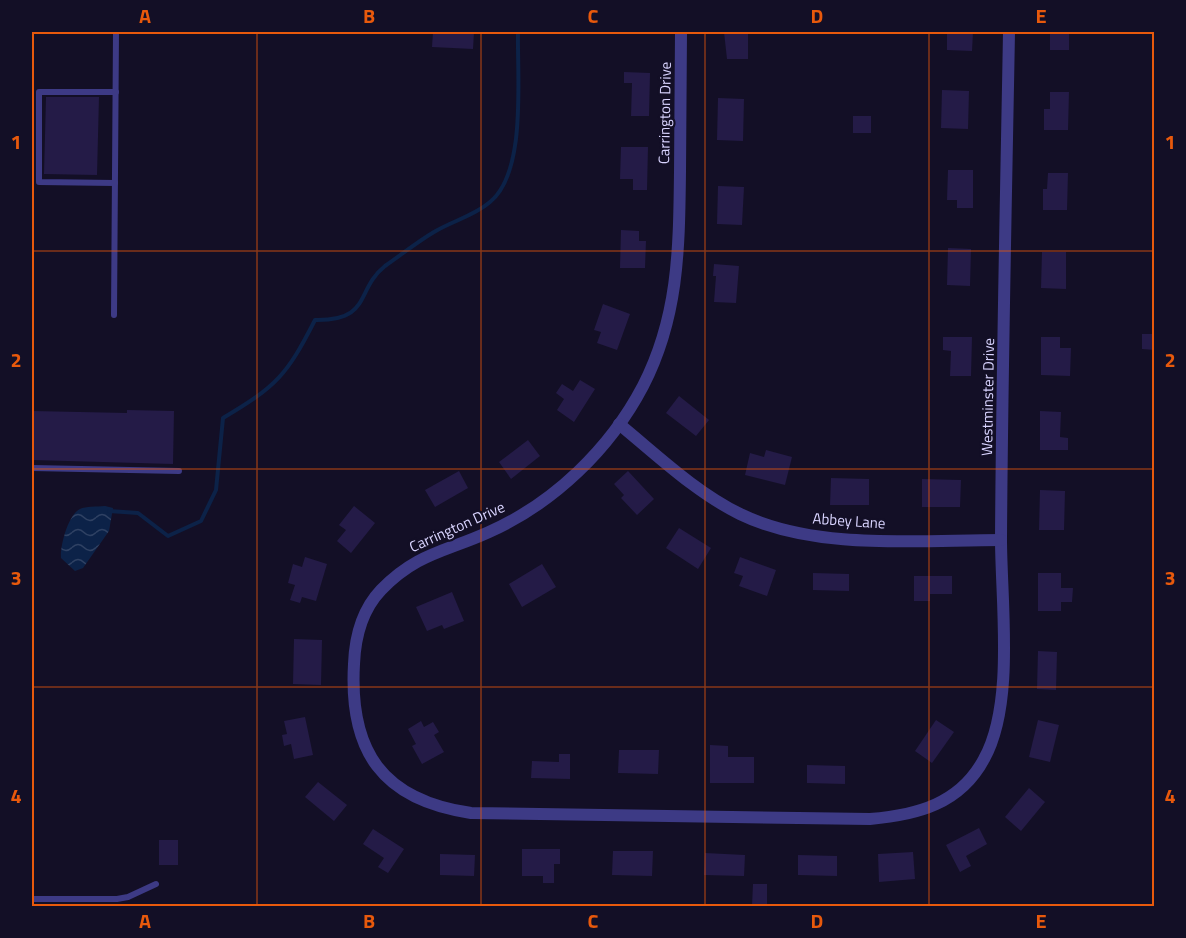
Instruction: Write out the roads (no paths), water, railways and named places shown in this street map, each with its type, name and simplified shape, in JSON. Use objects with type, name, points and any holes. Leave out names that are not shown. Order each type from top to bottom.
[{"type":"street","name":"Carrington Drive","points":[[681,32],[676,288],[664,335],[643,386],[619,424],[583,468],[561,488],[491,531],[420,558],[399,573],[378,593],[363,618],[358,635],[353,675],[360,736],[371,760],[408,794],[442,809],[471,813],[870,819],[906,816],[934,807],[954,794],[984,760]]},
{"type":"street","name":"Westminster Drive","points":[[984,760],[993,738],[1001,701],[1001,540],[1009,32]]},
{"type":"street","name":"Abbey Lane","points":[[619,424],[705,493],[741,514],[779,528],[824,537],[1001,540]]},
{"type":"lane","points":[[114,315],[116,32]]},
{"type":"lane","points":[[115,183],[39,182],[39,92],[116,92]]},
{"type":"lane","points":[[32,468],[179,471]]},
{"type":"lane","points":[[32,899],[117,899],[128,897],[156,884]]},
{"type":"water","points":[[105,506],[113,508],[109,531],[83,568],[75,571],[61,558],[63,539],[68,524],[80,509]]},
{"type":"waterway","points":[[109,511],[138,513],[168,536],[201,521],[216,490],[223,418],[256,397],[279,378],[288,367],[315,320],[333,319],[354,310],[376,275],[385,266],[434,232],[477,211],[490,202],[502,188],[510,169],[518,123],[518,32]]}]
